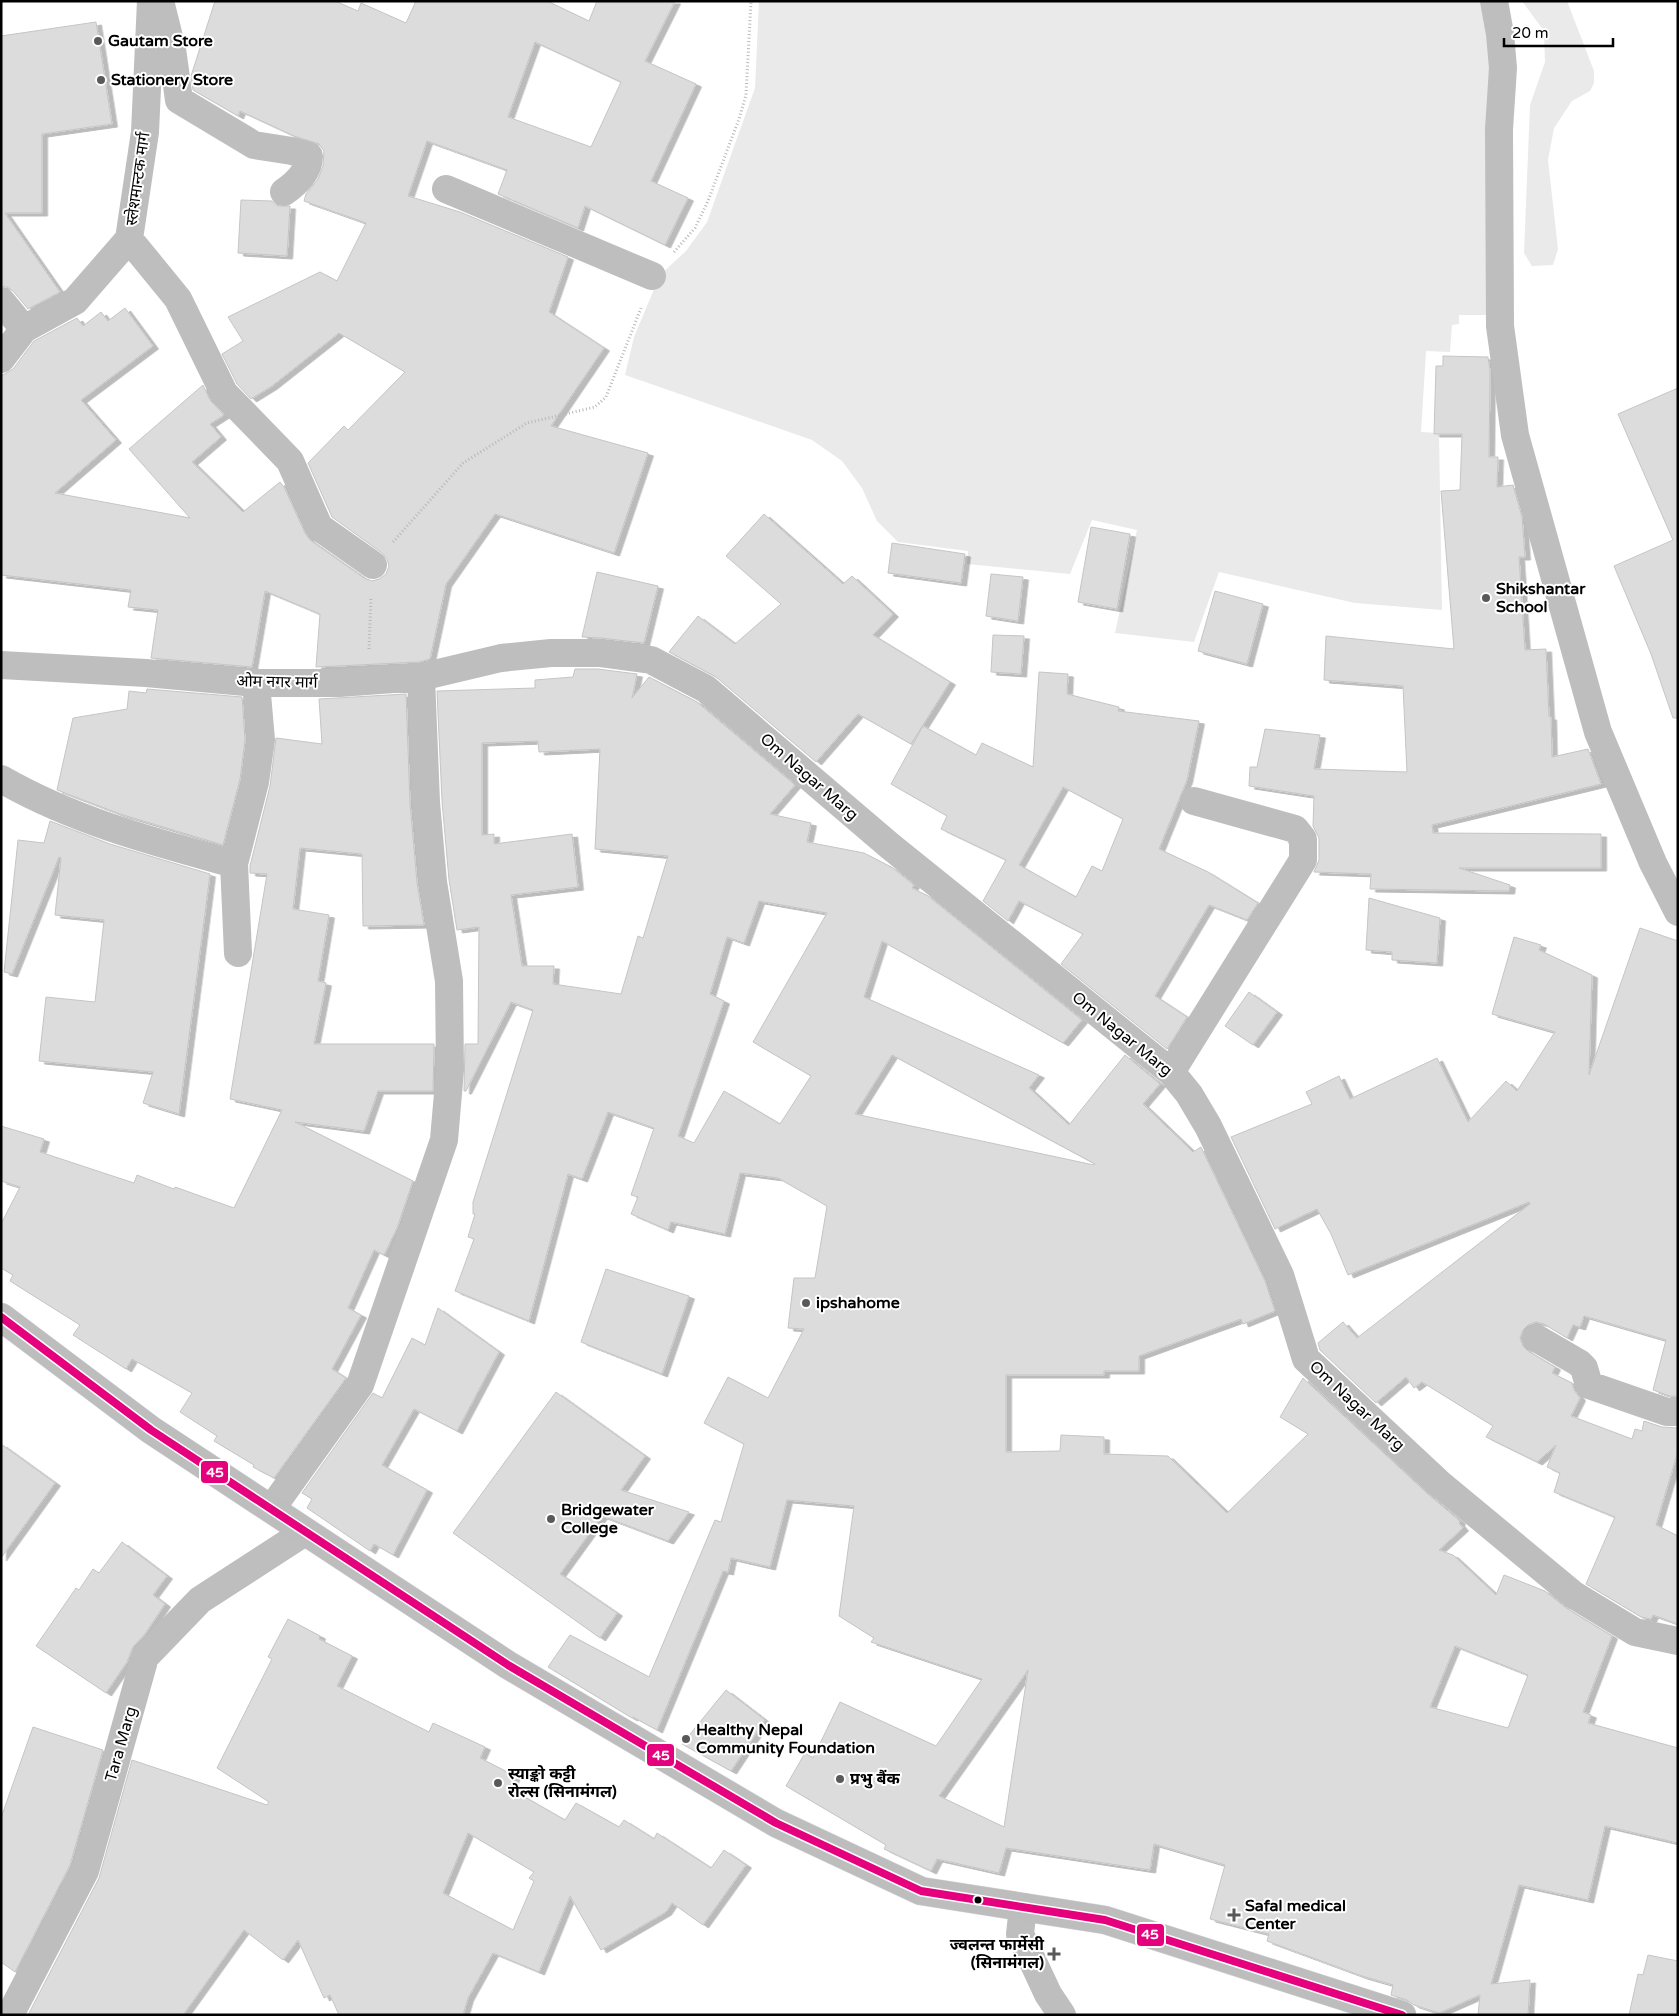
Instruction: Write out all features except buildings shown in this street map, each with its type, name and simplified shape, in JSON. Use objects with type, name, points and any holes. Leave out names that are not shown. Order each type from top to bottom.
[{"type":"main road","points":[[1,1317],[151,1430],[508,1665],[776,1823],[922,1891],[1105,1920],[1402,2015]]},
{"type":"street","name":"स्लेशमान्टक मार्ग","points":[[1,359],[24,329],[75,301],[129,239],[145,132],[151,1]]},
{"type":"street","points":[[160,1],[172,49],[179,100],[254,145],[292,151],[309,156],[309,166],[294,185],[284,192]]},
{"type":"street","points":[[1494,1],[1500,34],[1502,68],[1499,129],[1500,326],[1516,435],[1598,732],[1654,863],[1678,912]]},
{"type":"street","points":[[446,189],[652,276]]},
{"type":"street","points":[[129,239],[178,299],[224,393],[290,461],[319,527],[373,565]]},
{"type":"street","points":[[1,301],[24,329]]},
{"type":"street","name":"ओम नगर मार्ग","points":[[1,665],[146,673],[256,683],[368,682],[421,677],[501,658],[551,653]]},
{"type":"street","name":"Om Nagar Marg","points":[[551,653],[599,653],[651,660],[706,689],[890,846],[1171,1072],[1189,1094],[1208,1126],[1280,1275],[1306,1359],[1440,1484],[1574,1595],[1635,1632],[1678,1641]]},
{"type":"street","points":[[272,1508],[360,1385],[444,1140],[450,1070],[449,981],[433,882],[426,802],[421,677]]},
{"type":"street","points":[[238,953],[234,864],[255,782],[261,740],[256,683]]},
{"type":"street","points":[[1,779],[75,816],[144,839],[234,864]]},
{"type":"street","points":[[1171,1072],[1303,860],[1303,839],[1295,830],[1194,800]]},
{"type":"street","points":[[1536,1338],[1584,1368],[1589,1385],[1667,1412],[1678,1412]]},
{"type":"street","name":"Tara Marg","points":[[10,2015],[85,1871],[145,1657],[200,1600],[305,1532]]},
{"type":"street","points":[[1023,1907],[1020,1934],[1048,1994],[1062,2015]]},
{"type":"path","points":[[368,682],[373,565],[463,463],[527,423],[590,408],[596,406],[606,397],[627,349],[652,276],[695,228],[708,201],[739,119],[746,95],[750,1]]},
{"type":"shaded area","points":[[759,1],[1482,1],[1493,67],[1489,315],[1459,315],[1459,324],[1452,325],[1450,352],[1426,351],[1421,432],[1439,433],[1442,610],[1355,603],[1219,572],[1194,642],[1115,633],[1137,530],[1092,520],[1070,574],[967,564],[968,551],[898,542],[877,521],[862,488],[842,461],[812,440],[625,375],[634,337],[660,275],[686,251],[707,222],[755,88]]},
{"type":"shaded area","points":[[1522,1],[1567,1],[1594,71],[1594,83],[1590,91],[1572,101],[1554,128],[1548,160],[1558,249],[1553,265],[1532,266],[1524,253],[1530,105],[1545,62],[1544,31]]},
{"type":"transit line","name":"45","points":[[1,1317],[151,1430],[508,1665],[776,1823],[921,1891],[1105,1920],[1402,2015]]},
{"type":"place","name":"Gautam Store","points":[[98,41]]},
{"type":"place","name":"Stationery Store","points":[[101,80]]},
{"type":"place","name":"Shikshantar School","points":[[1486,598]]},
{"type":"place","name":"ipshahome","points":[[806,1303]]},
{"type":"place","name":"Bridgewater College","points":[[551,1519]]},
{"type":"place","name":"Healthy Nepal Community Foundation","points":[[686,1739]]},
{"type":"place","name":"प्रभु बैंक","points":[[840,1779]]},
{"type":"place","name":"स्याङ्को कट्टी रोल्स (सिनामंगल)","points":[[498,1783]]},
{"type":"place","name":"Safal medical Center","points":[[1234,1915]]},
{"type":"place","name":"ज्वलन्त फार्मेसी (सिनामंगल)","points":[[1054,1954]]}]
